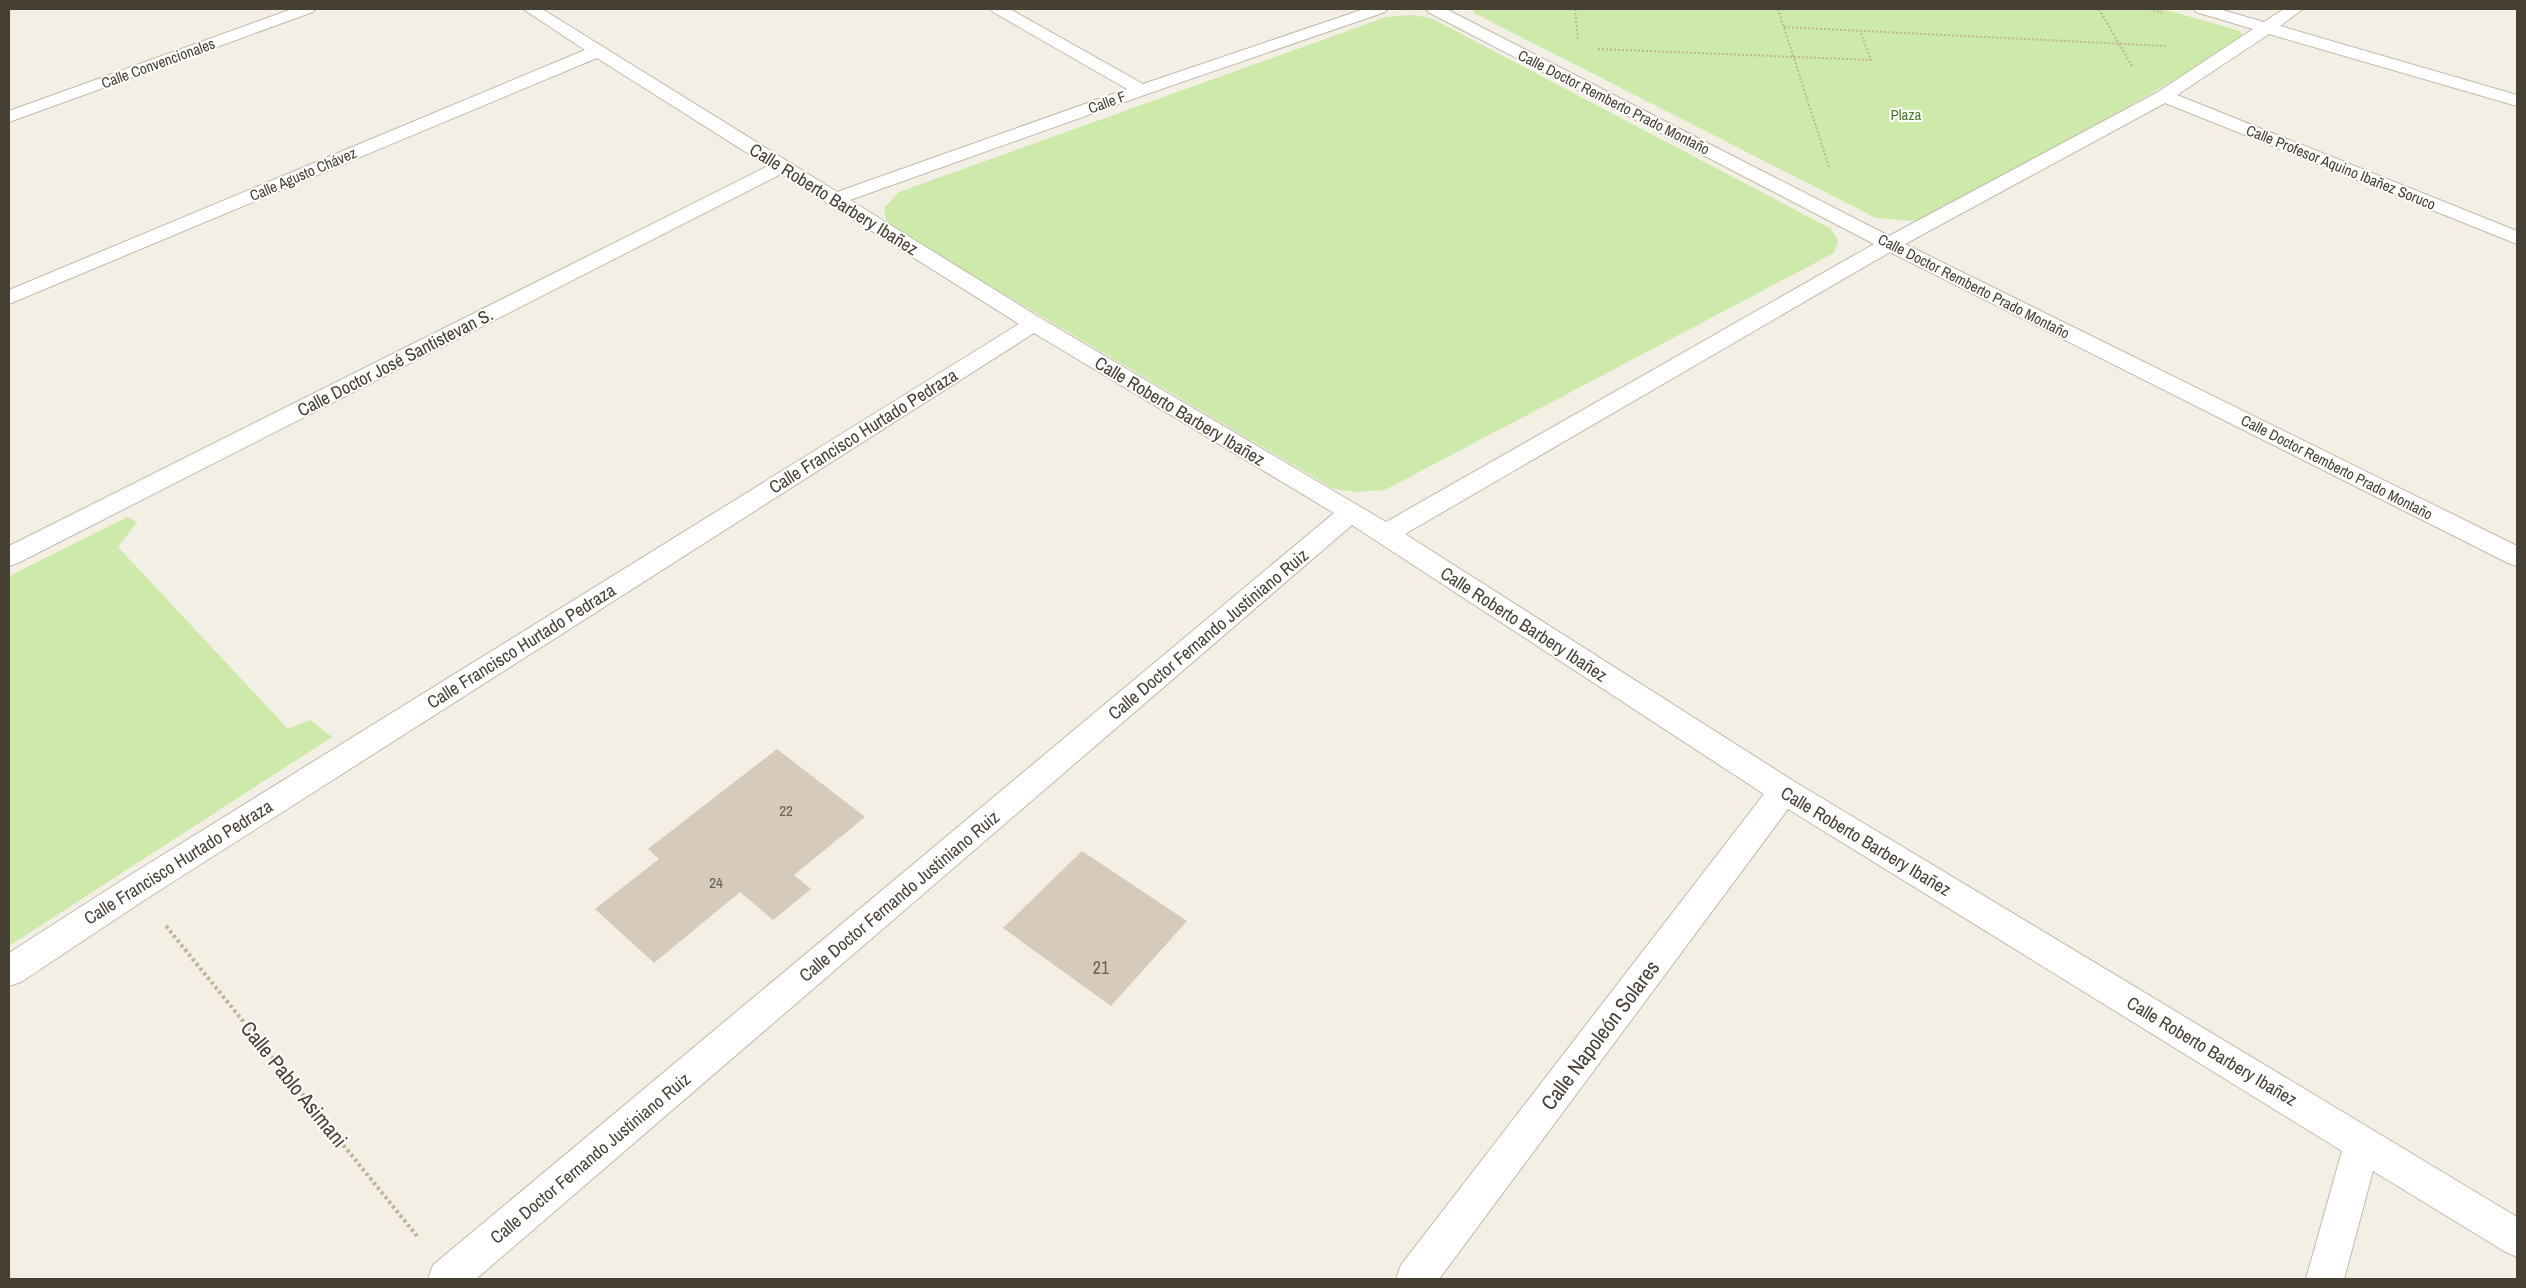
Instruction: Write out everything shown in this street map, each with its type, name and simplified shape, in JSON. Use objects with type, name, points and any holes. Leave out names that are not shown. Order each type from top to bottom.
[{"type":"street","name":"Calle Convencionales","points":[[9,117],[307,9]]},
{"type":"street","name":"Calle Roberto Barbery Ibañez","points":[[531,9],[1034,324],[1351,512],[1784,791],[2517,1238]]},
{"type":"street","points":[[999,9],[1141,90]]},
{"type":"street","name":"Calle F","points":[[835,199],[1141,90],[1379,9]]},
{"type":"street","name":"Calle Doctor Remberto Prado Montaño","points":[[1434,9],[1889,244],[2517,557]]},
{"type":"street","points":[[2202,9],[2517,101]]},
{"type":"street","points":[[1384,535],[1889,244],[2164,96],[2295,9]]},
{"type":"street","name":"Calle Agusto Chávez","points":[[9,298],[598,51]]},
{"type":"street","name":"Calle Profesor Aquino Ibañez Soruco","points":[[2164,96],[2517,238]]},
{"type":"street","name":"Calle Doctor José Santistevan S.","points":[[9,557],[782,166]]},
{"type":"street","name":"Calle Francisco Hurtado Pedraza","points":[[9,971],[136,888],[1034,324]]},
{"type":"street","name":"Calle Doctor Fernando Justiniano Ruiz","points":[[449,1278],[1351,512]]},
{"type":"street","name":"Calle Napoleón Solares","points":[[1415,1279],[1784,791]]},
{"type":"street","points":[[2325,1279],[2362,1143]]},
{"type":"path","points":[[1576,9],[1578,48]]},
{"type":"path","points":[[1778,9],[1829,168]]},
{"type":"path","points":[[2099,9],[2133,69]]},
{"type":"path","points":[[2149,9],[2168,14]]},
{"type":"path","points":[[1784,27],[2174,47]]},
{"type":"path","points":[[1598,49],[1871,60],[1860,31]]},
{"type":"path","name":"Calle Pablo Asimani","points":[[136,888],[449,1278]]},
{"type":"green space","name":"Plaza","points":[[1474,9],[2163,9],[2240,31],[2244,39],[1931,222],[1876,218],[1474,13]]},
{"type":"green space","points":[[1412,15],[1431,18],[1830,228],[1838,240],[1834,253],[1385,490],[1356,492],[1334,489],[887,225],[884,208],[899,192],[1386,17]]},
{"type":"green space","points":[[127,517],[137,522],[118,547],[288,729],[310,720],[332,737],[9,946],[9,576]]},
{"type":"building","points":[[777,749],[865,817],[794,875],[811,889],[773,920],[740,892],[654,963],[595,909],[659,859],[648,849]]},
{"type":"building","points":[[1082,851],[1187,921],[1111,1006],[1003,928]]}]
